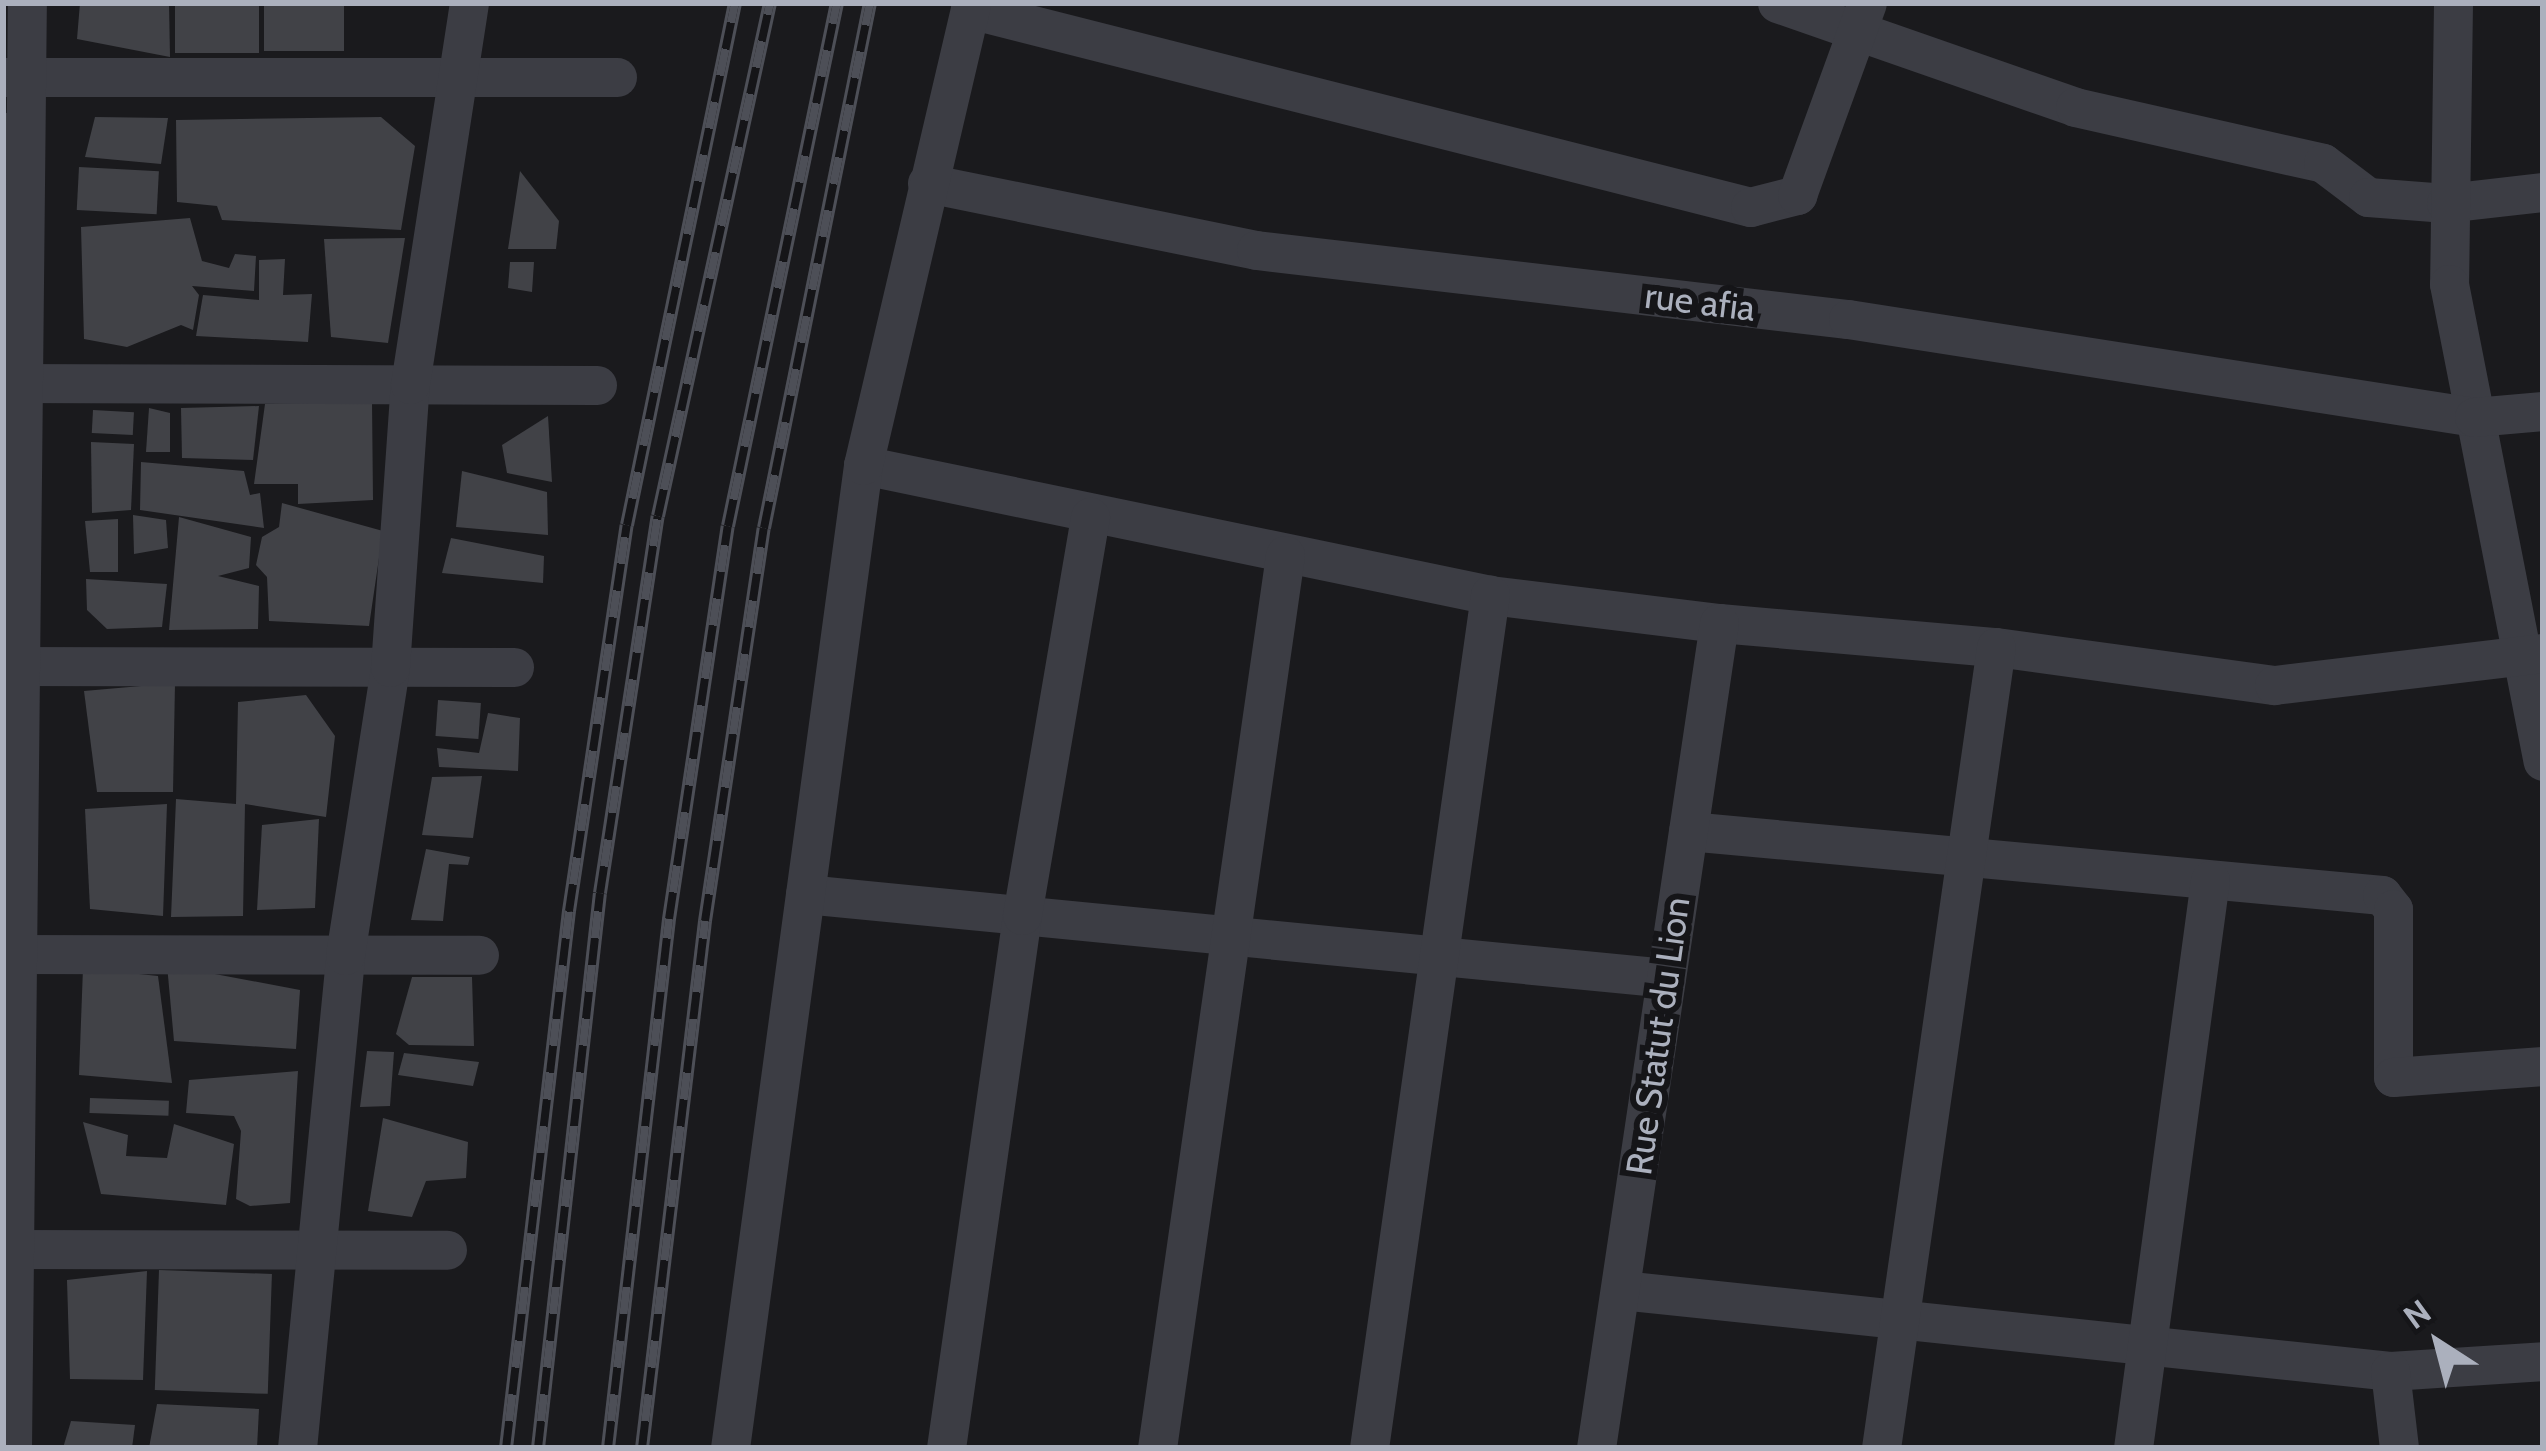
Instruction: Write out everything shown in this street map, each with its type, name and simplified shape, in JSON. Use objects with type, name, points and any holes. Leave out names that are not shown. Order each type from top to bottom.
[{"type":"street","points":[[12,1448],[14,77],[27,3]]},
{"type":"street","points":[[297,1448],[345,955],[390,667],[410,384],[453,77],[470,3]]},
{"type":"street","points":[[1777,3],[1861,18],[2075,107],[2324,163],[2368,197],[2446,203],[2543,192]]},
{"type":"street","points":[[2452,3],[2446,203],[2449,284],[2474,417],[2533,654],[2543,761]]},
{"type":"street","points":[[730,1448],[863,465],[971,6],[1750,207],[1797,195],[1861,18]]},
{"type":"street","points":[[14,77],[617,77]]},
{"type":"street","name":"rue afia","points":[[927,183],[1256,250],[1848,319],[2474,417],[2543,412]]},
{"type":"street","points":[[13,383],[596,385]]},
{"type":"street","points":[[863,465],[1090,517],[1490,595],[1718,623],[1996,647],[2274,686],[2533,654]]},
{"type":"street","points":[[946,1448],[1022,916],[1090,517]]},
{"type":"street","points":[[1157,1448],[1285,556]]},
{"type":"street","points":[[1369,1448],[1490,595]]},
{"type":"street","name":"Rue Statut du Lion","points":[[1595,1448],[1718,623]]},
{"type":"street","points":[[1881,1448],[1996,647]]},
{"type":"street","points":[[11,666],[514,667]]},
{"type":"street","points":[[1688,831],[2382,895],[2389,902],[2393,1077],[2543,1066]]},
{"type":"street","points":[[2133,1448],[2210,880]]},
{"type":"street","points":[[805,894],[1666,978]]},
{"type":"street","points":[[10,954],[479,955]]},
{"type":"street","points":[[9,1249],[448,1250]]},
{"type":"street","points":[[1621,1290],[2390,1371],[2543,1361]]},
{"type":"street","points":[[2390,1371],[2399,1448]]},
{"type":"building","points":[[80,3],[169,3],[170,57],[77,39]]},
{"type":"building","points":[[175,3],[259,3],[259,53],[175,53]]},
{"type":"building","points":[[264,3],[344,3],[344,51],[264,51]]},
{"type":"building","points":[[3,113],[7,113],[9,209],[3,209]]},
{"type":"building","points":[[95,117],[168,118],[161,164],[85,157]]},
{"type":"building","points":[[381,117],[415,146],[401,230],[222,220],[217,206],[177,202],[176,120]]},
{"type":"building","points":[[79,167],[159,171],[157,214],[77,210]]},
{"type":"building","points":[[520,171],[559,221],[556,249],[508,249]]},
{"type":"building","points":[[190,218],[202,261],[229,268],[235,254],[256,256],[254,291],[192,286],[199,295],[193,330],[181,325],[127,347],[84,339],[81,227]]},
{"type":"building","points":[[405,238],[388,343],[331,337],[324,239]]},
{"type":"building","points":[[285,259],[283,295],[312,294],[308,342],[196,336],[203,295],[259,300],[259,260]]},
{"type":"building","points":[[510,262],[534,262],[532,292],[508,288]]},
{"type":"building","points":[[372,401],[373,500],[298,504],[298,484],[254,484],[265,404]]},
{"type":"building","points":[[259,406],[253,460],[182,458],[181,408]]},
{"type":"building","points":[[149,408],[170,413],[170,452],[146,452]]},
{"type":"building","points":[[93,410],[134,412],[133,435],[92,433]]},
{"type":"building","points":[[548,416],[552,482],[507,473],[502,445]]},
{"type":"building","points":[[91,442],[134,444],[131,510],[92,513]]},
{"type":"building","points":[[141,462],[244,471],[250,495],[260,493],[264,528],[140,510]]},
{"type":"building","points":[[462,471],[547,492],[548,535],[456,527]]},
{"type":"building","points":[[282,503],[383,531],[369,626],[269,621],[267,577],[256,565],[262,537],[279,527]]},
{"type":"building","points":[[133,515],[166,520],[168,548],[134,554]]},
{"type":"building","points":[[179,517],[251,537],[249,568],[218,576],[259,586],[258,629],[169,630]]},
{"type":"building","points":[[118,519],[118,572],[90,572],[85,521]]},
{"type":"building","points":[[451,538],[544,556],[543,583],[442,573]]},
{"type":"building","points":[[86,579],[167,584],[162,627],[107,629],[87,610]]},
{"type":"building","points":[[175,683],[173,792],[97,792],[84,691]]},
{"type":"building","points":[[306,695],[335,736],[326,817],[245,804],[243,916],[171,917],[176,799],[236,804],[238,702]]},
{"type":"building","points":[[438,700],[481,703],[478,739],[435,736]]},
{"type":"building","points":[[488,713],[520,718],[518,771],[439,767],[437,748],[479,753]]},
{"type":"building","points":[[482,776],[473,838],[422,835],[432,777]]},
{"type":"building","points":[[167,804],[163,916],[90,909],[85,809]]},
{"type":"building","points":[[319,819],[315,908],[257,910],[262,825]]},
{"type":"building","points":[[426,849],[470,857],[468,865],[449,864],[443,921],[411,920]]},
{"type":"building","points":[[167,965],[300,990],[296,1049],[174,1041]]},
{"type":"building","points":[[83,968],[158,976],[172,1083],[79,1075]]},
{"type":"building","points":[[412,977],[472,977],[474,1046],[409,1045],[396,1034]]},
{"type":"building","points":[[367,1051],[394,1052],[390,1106],[360,1107]]},
{"type":"building","points":[[404,1053],[479,1062],[473,1086],[398,1075]]},
{"type":"building","points":[[298,1071],[290,1203],[250,1206],[236,1199],[241,1131],[234,1116],[186,1113],[189,1080]]},
{"type":"building","points":[[90,1098],[169,1101],[168,1116],[89,1113]]},
{"type":"building","points":[[383,1118],[468,1142],[466,1178],[426,1181],[412,1217],[368,1211]]},
{"type":"building","points":[[83,1122],[128,1135],[126,1156],[167,1158],[174,1124],[234,1144],[226,1205],[101,1194]]},
{"type":"building","points":[[159,1270],[272,1274],[268,1394],[155,1390]]},
{"type":"building","points":[[147,1271],[143,1380],[70,1379],[67,1280]]},
{"type":"building","points":[[157,1404],[259,1409],[257,1448],[149,1448]]},
{"type":"building","points":[[71,1421],[135,1425],[132,1448],[63,1448]]},
{"type":"railway","points":[[506,1448],[569,911],[627,525],[735,3]]},
{"type":"railway","points":[[538,1448],[600,893],[658,516],[770,3]]},
{"type":"railway","points":[[608,1448],[669,919],[728,526],[837,3]]},
{"type":"railway","points":[[642,1448],[705,921],[764,528],[870,3]]}]
